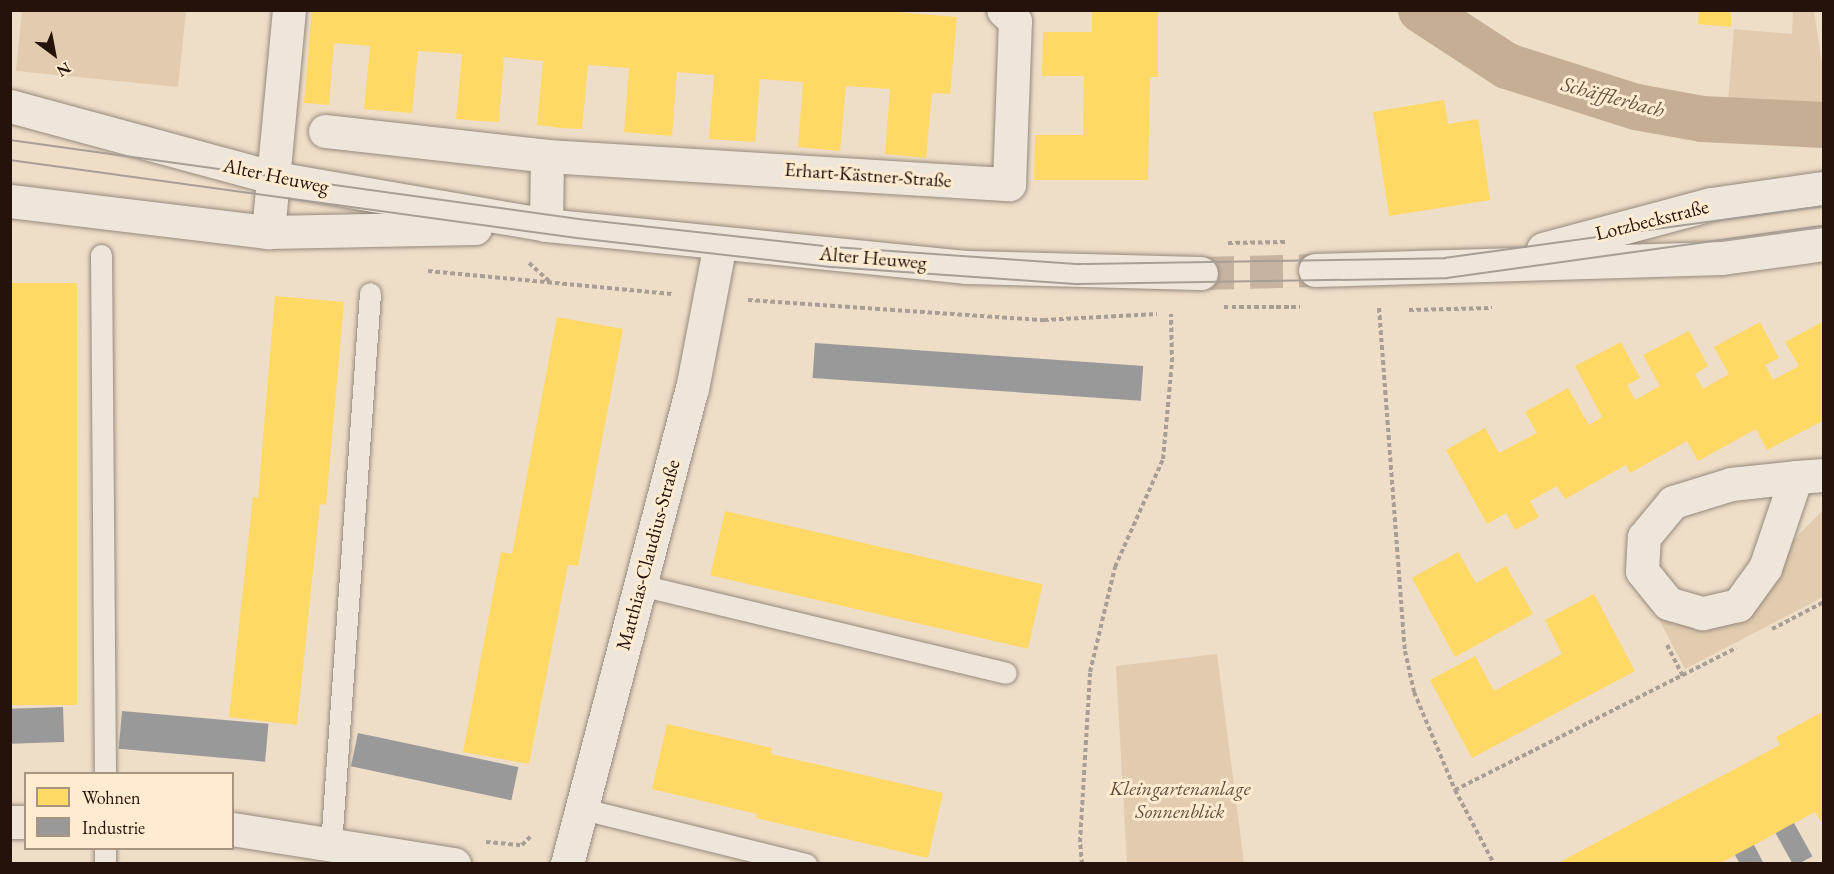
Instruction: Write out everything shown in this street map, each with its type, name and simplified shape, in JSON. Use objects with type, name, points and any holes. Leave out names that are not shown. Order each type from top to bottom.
[{"type":"street","points":[[268,232],[275,178],[289,10]]},
{"type":"street","name":"Erhart-Kästner-Straße","points":[[325,131],[547,156],[1009,184],[1015,21],[1002,10]]},
{"type":"street","name":"Alter Heuweg","points":[[10,106],[275,178],[546,225],[966,267],[1201,273]]},
{"type":"street","points":[[546,225],[547,156]]},
{"type":"street","name":"Lotzbeckstraße","points":[[1483,265],[1711,204],[1824,188]]},
{"type":"street","name":"Alter Heuweg","points":[[10,201],[268,232],[546,225]]},
{"type":"street","name":"Matthias-Claudius-Straße","points":[[567,864],[692,389],[720,243]]},
{"type":"street","name":"Lotzbeckstraße","points":[[1315,270],[1722,258],[1824,244]]},
{"type":"street","points":[[1810,476],[1765,568],[1738,605],[1702,613],[1668,603],[1642,571],[1644,537],[1673,502],[1731,484],[1810,476]]},
{"type":"street","points":[[234,829],[454,864]]},
{"type":"lane","points":[[101,255],[105,772]]},
{"type":"lane","points":[[331,845],[370,293]]},
{"type":"lane","points":[[640,585],[1006,673]]},
{"type":"lane","points":[[583,809],[806,864]]},
{"type":"path","points":[[1225,243],[1294,242]]},
{"type":"path","points":[[551,282],[672,294],[1044,320],[1179,312]]},
{"type":"path","points":[[672,294],[676,302]]},
{"type":"path","points":[[1368,306],[1390,307]]},
{"type":"path","points":[[1379,306],[1405,651],[1414,692],[1455,790],[1494,864]]},
{"type":"path","points":[[1218,308],[1305,307]]},
{"type":"path","points":[[1401,309],[1494,308]]},
{"type":"path","points":[[1082,864],[1080,842],[1090,672],[1115,567],[1163,459],[1172,362],[1171,314]]},
{"type":"path","points":[[1763,634],[1824,602]]},
{"type":"path","points":[[1455,790],[1743,644]]},
{"type":"path","points":[[478,841],[522,845],[535,832]]},
{"type":"green space","points":[[22,11],[186,11],[178,87],[16,71]]},
{"type":"green space","points":[[1793,11],[1814,11],[1823,70],[1823,105],[1728,101],[1734,29],[1792,34]]},
{"type":"green space","points":[[1823,510],[1823,597],[1685,669],[1653,608],[1709,626]]},
{"type":"green space","name":"Kleingartenanlage Sonnenblick","points":[[1217,654],[1244,863],[1127,863],[1116,666]]},
{"type":"building: Wohnen","points":[[312,10],[870,10],[957,17],[950,94],[932,93],[926,158],[885,154],[890,89],[846,86],[840,151],[798,147],[803,82],[760,79],[755,142],[709,139],[714,75],[677,72],[672,136],[624,132],[629,68],[588,65],[582,129],[561,128],[537,125],[543,61],[504,57],[499,122],[479,121],[456,119],[462,54],[418,51],[412,113],[364,109],[370,46],[334,43],[329,105],[304,103]]},
{"type":"building: Wohnen","points":[[1092,10],[1158,10],[1158,77],[1150,77],[1148,180],[1034,180],[1035,135],[1083,135],[1084,76],[1042,76],[1043,32],[1092,32]]},
{"type":"building: Wohnen","points":[[1699,10],[1731,10],[1731,27],[1698,24]]},
{"type":"building: Wohnen","points":[[1444,100],[1448,124],[1478,119],[1490,200],[1389,216],[1373,112]]},
{"type":"building: Wohnen","points":[[10,283],[77,283],[77,705],[10,705]]},
{"type":"building: Wohnen","points":[[275,296],[344,302],[326,505],[320,504],[297,725],[229,717],[253,497],[258,498]]},
{"type":"building: Wohnen","points":[[557,317],[623,329],[578,566],[568,565],[529,764],[463,752],[501,552],[512,554]]},
{"type":"building: Wohnen","points":[[1824,321],[1824,420],[1767,450],[1756,429],[1698,461],[1687,441],[1630,473],[1626,465],[1565,499],[1557,486],[1530,501],[1539,517],[1515,530],[1506,513],[1487,524],[1446,450],[1485,428],[1499,453],[1537,433],[1525,412],[1568,388],[1589,425],[1602,417],[1575,366],[1621,342],[1640,378],[1627,385],[1635,400],[1660,386],[1643,355],[1689,331],[1708,366],[1695,374],[1703,389],[1729,374],[1714,347],[1760,322],[1779,358],[1765,365],[1773,380],[1799,366],[1785,342]]},
{"type":"building: Wohnen","points":[[725,511],[1043,584],[1028,649],[710,575]]},
{"type":"building: Wohnen","points":[[1458,552],[1476,583],[1506,566],[1533,614],[1455,657],[1412,578]]},
{"type":"building: Wohnen","points":[[1594,594],[1635,671],[1472,758],[1430,680],[1475,656],[1494,691],[1562,654],[1545,620]]},
{"type":"building: Wohnen","points":[[1824,711],[1824,826],[1815,812],[1719,864],[1556,864],[1780,745],[1776,737]]},
{"type":"building: Wohnen","points":[[667,724],[772,748],[771,754],[943,793],[928,858],[756,818],[757,814],[652,789]]},
{"type":"building: Industrie","points":[[815,343],[1143,366],[1141,401],[813,378]]},
{"type":"building: Industrie","points":[[63,707],[64,742],[11,744],[10,709]]},
{"type":"building: Industrie","points":[[122,711],[268,724],[265,762],[119,749]]},
{"type":"building: Industrie","points":[[358,733],[518,767],[511,800],[351,766]]},
{"type":"building: Industrie","points":[[1794,823],[1812,856],[1798,864],[1793,864],[1776,833]]},
{"type":"building: Industrie","points":[[1754,845],[1764,864],[1740,864],[1735,855]]},
{"type":"waterway","name":"Schäfflerbach","points":[[1421,10],[1507,66],[1636,107],[1702,119],[1824,125]]},
{"type":"tunnel","points":[[1201,273],[1315,270]]},
{"type":"tram line","points":[[10,140],[579,219],[834,247],[1079,264],[1445,258],[1824,206]]},
{"type":"tram line","points":[[10,160],[577,238],[832,267],[1078,284],[1447,278],[1824,226]]}]
